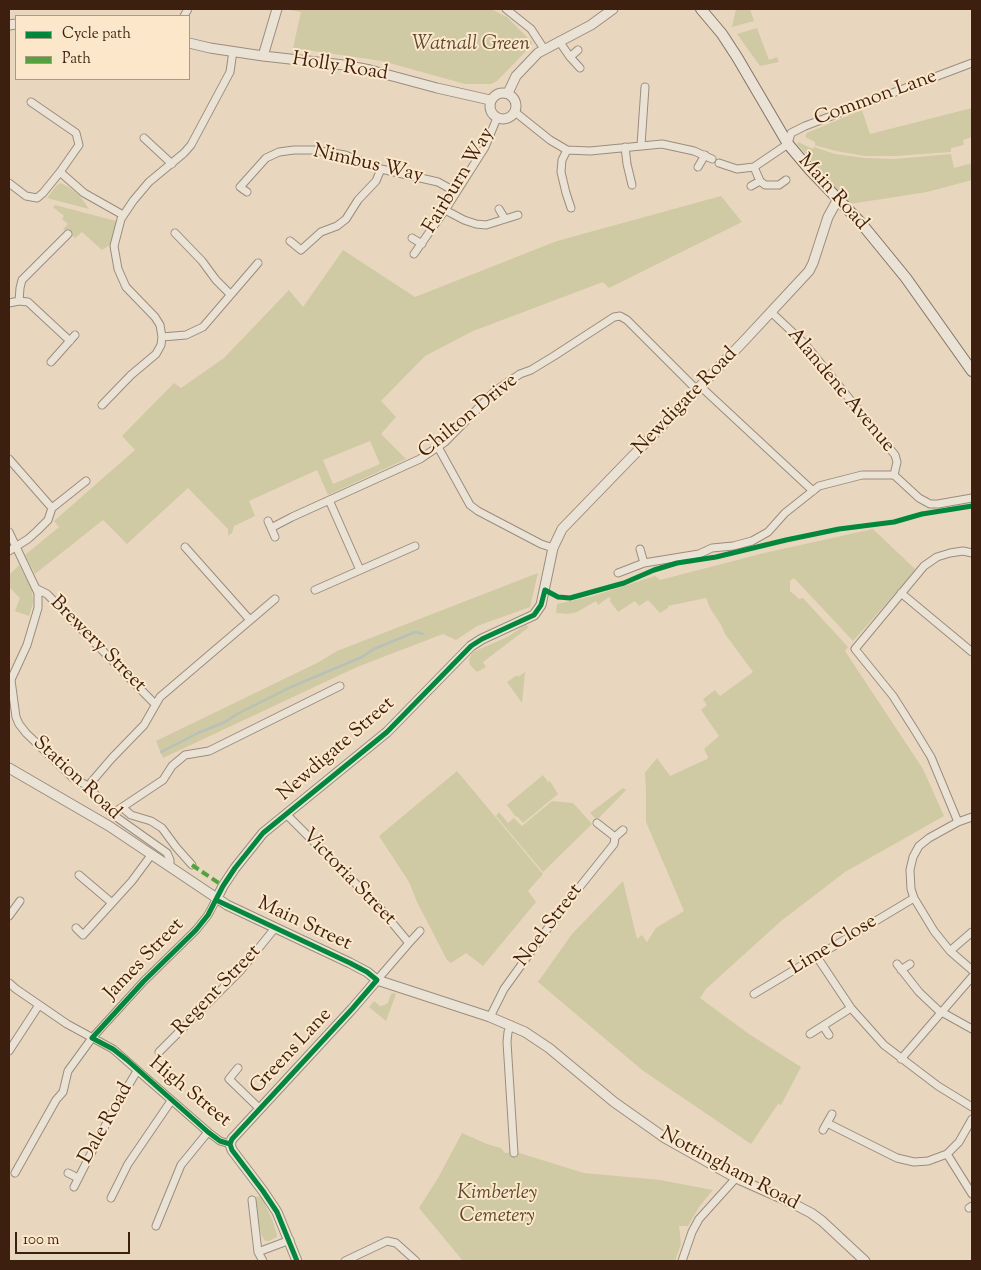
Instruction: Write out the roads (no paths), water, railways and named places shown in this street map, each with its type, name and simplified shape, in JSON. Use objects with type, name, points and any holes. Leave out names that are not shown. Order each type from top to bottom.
[{"type":"main road","name":"Main Road","points":[[701,9],[722,34],[737,57],[788,144],[861,223],[906,278],[972,371]]},
{"type":"street","points":[[263,56],[277,9]]},
{"type":"street","points":[[506,9],[531,29],[544,49]]},
{"type":"street","points":[[508,93],[516,76],[526,64],[544,49],[591,25],[613,9]]},
{"type":"street","points":[[559,41],[580,68]]},
{"type":"street","name":"Holly Road","points":[[190,42],[210,48],[370,70],[490,100]]},
{"type":"street","points":[[570,57],[578,50]]},
{"type":"street","points":[[102,405],[131,374],[156,354],[161,345],[162,337],[160,325],[155,317],[126,286],[118,269],[114,246],[123,215],[149,182],[172,164],[191,144],[230,72],[233,51]]},
{"type":"street","name":"Common Lane","points":[[788,144],[791,134],[805,126],[972,63]]},
{"type":"street","points":[[641,145],[645,87]]},
{"type":"street","points":[[500,92],[508,93],[516,103],[515,112],[506,119],[497,118],[490,109],[490,100],[500,92]]},
{"type":"street","points":[[9,184],[26,196],[37,198],[60,172],[79,145],[76,133],[31,102]]},
{"type":"street","points":[[34,115],[39,108]]},
{"type":"street","points":[[515,112],[550,140],[567,150],[578,151],[662,144],[694,151],[712,158]]},
{"type":"street","name":"Fairburn Way","points":[[414,254],[445,210],[485,147],[497,118]]},
{"type":"street","points":[[144,138],[172,164]]},
{"type":"street","points":[[719,163],[737,169],[754,167],[788,144]]},
{"type":"street","points":[[625,147],[632,185]]},
{"type":"street","name":"Nimbus Way","points":[[247,192],[240,187],[266,158],[279,152],[294,150],[328,152],[345,156],[381,169],[438,182],[456,192]]},
{"type":"street","points":[[567,150],[562,160],[562,172],[571,208]]},
{"type":"street","points":[[698,167],[705,155]]},
{"type":"street","points":[[754,167],[760,181],[765,185],[774,186],[786,180]]},
{"type":"street","points":[[290,241],[301,250],[321,232],[337,226],[346,219],[358,200],[376,181],[381,169]]},
{"type":"street","points":[[619,172],[628,171]]},
{"type":"street","points":[[60,172],[84,193],[123,215]]},
{"type":"street","points":[[751,186],[760,181]]},
{"type":"street","points":[[557,197],[566,194]]},
{"type":"street","name":"Newdigate Road","points":[[541,605],[553,548],[562,529],[809,271],[828,217],[838,199]]},
{"type":"street","points":[[499,209],[505,219]]},
{"type":"street","points":[[445,210],[476,224],[491,224],[518,214]]},
{"type":"street","points":[[175,233],[230,294]]},
{"type":"street","points":[[20,301],[22,280],[68,234]]},
{"type":"street","name":"Fairburn Way","points":[[412,238],[422,244]]},
{"type":"street","points":[[162,337],[186,335],[203,327],[230,294],[254,274],[258,264]]},
{"type":"street","points":[[9,303],[28,302],[52,326],[73,338],[51,362]]},
{"type":"street","name":"Alandene Avenue","points":[[771,312],[805,344],[895,455],[897,462],[894,474]]},
{"type":"street","name":"Chilton Drive","points":[[271,528],[420,459],[444,442],[495,391],[614,317],[620,316],[627,320],[698,388],[813,491]]},
{"type":"street","points":[[108,398],[114,405]]},
{"type":"street","points":[[438,446],[470,505],[540,544],[553,548]]},
{"type":"street","points":[[9,459],[52,508]]},
{"type":"street","points":[[618,573],[644,563],[699,554],[712,548],[734,546],[760,537],[768,532],[785,513],[819,486],[862,476],[894,474],[919,498],[930,504],[972,498]]},
{"type":"street","points":[[9,551],[28,539],[48,520],[52,508],[86,481]]},
{"type":"street","points":[[329,500],[360,570]]},
{"type":"street","points":[[268,521],[275,537]]},
{"type":"street","points":[[9,532],[37,589]]},
{"type":"street","points":[[315,590],[415,546]]},
{"type":"street","points":[[185,547],[250,620]]},
{"type":"street","points":[[191,554],[198,547]]},
{"type":"street","points":[[640,549],[644,563]]},
{"type":"street","points":[[958,822],[931,757],[893,696],[855,649],[924,566],[937,557],[950,553],[963,552],[972,554]]},
{"type":"street","name":"Station Road","points":[[37,589],[38,608],[23,656],[10,682],[19,724],[73,778],[88,786],[112,814],[167,853],[170,866]]},
{"type":"street","name":"Brewery Street","points":[[37,589],[47,594],[155,704]]},
{"type":"street","points":[[901,593],[972,652]]},
{"type":"street","points":[[88,786],[144,724],[160,697],[275,599]]},
{"type":"street","name":"Newdigate Street","points":[[216,900],[235,868],[270,827],[387,732],[471,646],[534,614],[541,605]]},
{"type":"street","points":[[330,682],[333,690]]},
{"type":"street","points":[[112,814],[163,780],[172,766],[185,755],[209,751],[340,686]]},
{"type":"street","points":[[241,724],[245,733]]},
{"type":"street","name":"Main Street","points":[[9,768],[109,826],[170,866],[216,900],[350,963],[368,972],[377,980],[490,1018]]},
{"type":"street","points":[[123,808],[131,815],[151,821],[162,828],[176,848],[192,864]]},
{"type":"street","name":"Victoria Street","points":[[286,814],[379,907],[409,944]]},
{"type":"street","points":[[972,817],[958,822],[929,838],[919,846],[913,857],[910,870],[911,889],[914,898],[934,931],[950,951],[972,970]]},
{"type":"street","points":[[596,823],[615,837]]},
{"type":"street","name":"Noel Street","points":[[490,1018],[504,989],[558,914],[614,844],[615,837],[623,830]]},
{"type":"street","points":[[76,928],[83,934],[97,921],[132,881],[152,854]]},
{"type":"street","points":[[79,875],[112,903]]},
{"type":"street","name":"Lime Close","points":[[754,994],[914,898]]},
{"type":"street","name":"James Street","points":[[15,1173],[62,1092],[68,1071],[92,1038],[144,981],[196,930],[208,915],[216,900]]},
{"type":"street","points":[[9,916],[20,901]]},
{"type":"street","name":"Regent Street","points":[[159,1052],[241,970],[275,928]]},
{"type":"street","name":"Victoria Street","points":[[377,980],[420,931]]},
{"type":"street","points":[[950,951],[972,932]]},
{"type":"street","points":[[817,957],[851,1008],[884,1045],[938,1086],[972,1107]]},
{"type":"street","points":[[910,964],[899,967],[919,992],[942,1011],[972,1029]]},
{"type":"street","points":[[901,1059],[972,977]]},
{"type":"street","name":"Greens Lane","points":[[230,1144],[232,1139],[377,980]]},
{"type":"street","name":"High Street","points":[[9,983],[67,1024],[112,1049],[208,1132],[220,1141],[230,1144],[232,1150],[263,1190],[277,1212],[297,1261]]},
{"type":"street","points":[[9,1051],[39,1005]]},
{"type":"street","points":[[810,1034],[851,1008]]},
{"type":"street","name":"Nottingham Road","points":[[490,1018],[511,1025],[539,1040],[614,1102],[665,1138],[736,1178],[811,1213],[865,1261]]},
{"type":"street","points":[[511,1025],[507,1042],[514,1152]]},
{"type":"street","points":[[823,1026],[829,1035]]},
{"type":"street","points":[[238,1068],[229,1079],[260,1108]]},
{"type":"street","name":"Dale Road","points":[[74,1187],[109,1118],[138,1071]]},
{"type":"street","points":[[111,1198],[128,1164],[172,1102]]},
{"type":"street","points":[[832,1114],[825,1126],[906,1161],[928,1161],[947,1154],[960,1142],[972,1118]]},
{"type":"street","points":[[156,1226],[181,1165],[208,1132]]},
{"type":"street","points":[[947,1154],[972,1194]]},
{"type":"street","name":"Dale Road","points":[[68,1173],[78,1178]]},
{"type":"street","points":[[682,1261],[699,1218],[736,1178]]},
{"type":"street","points":[[252,1200],[258,1252],[262,1261]]},
{"type":"street","points":[[152,1213],[160,1217]]},
{"type":"street","points":[[258,1252],[290,1240]]},
{"type":"street","points":[[348,1261],[387,1241],[396,1243],[416,1261]]},
{"type":"waterway","points":[[161,752],[225,722],[291,687],[362,657],[374,649],[415,632],[423,634]]},
{"type":"park label","name":"Watnall Green","points":[[471,46]]},
{"type":"park label","name":"Kimberley Cemetery","points":[[497,1206]]}]
